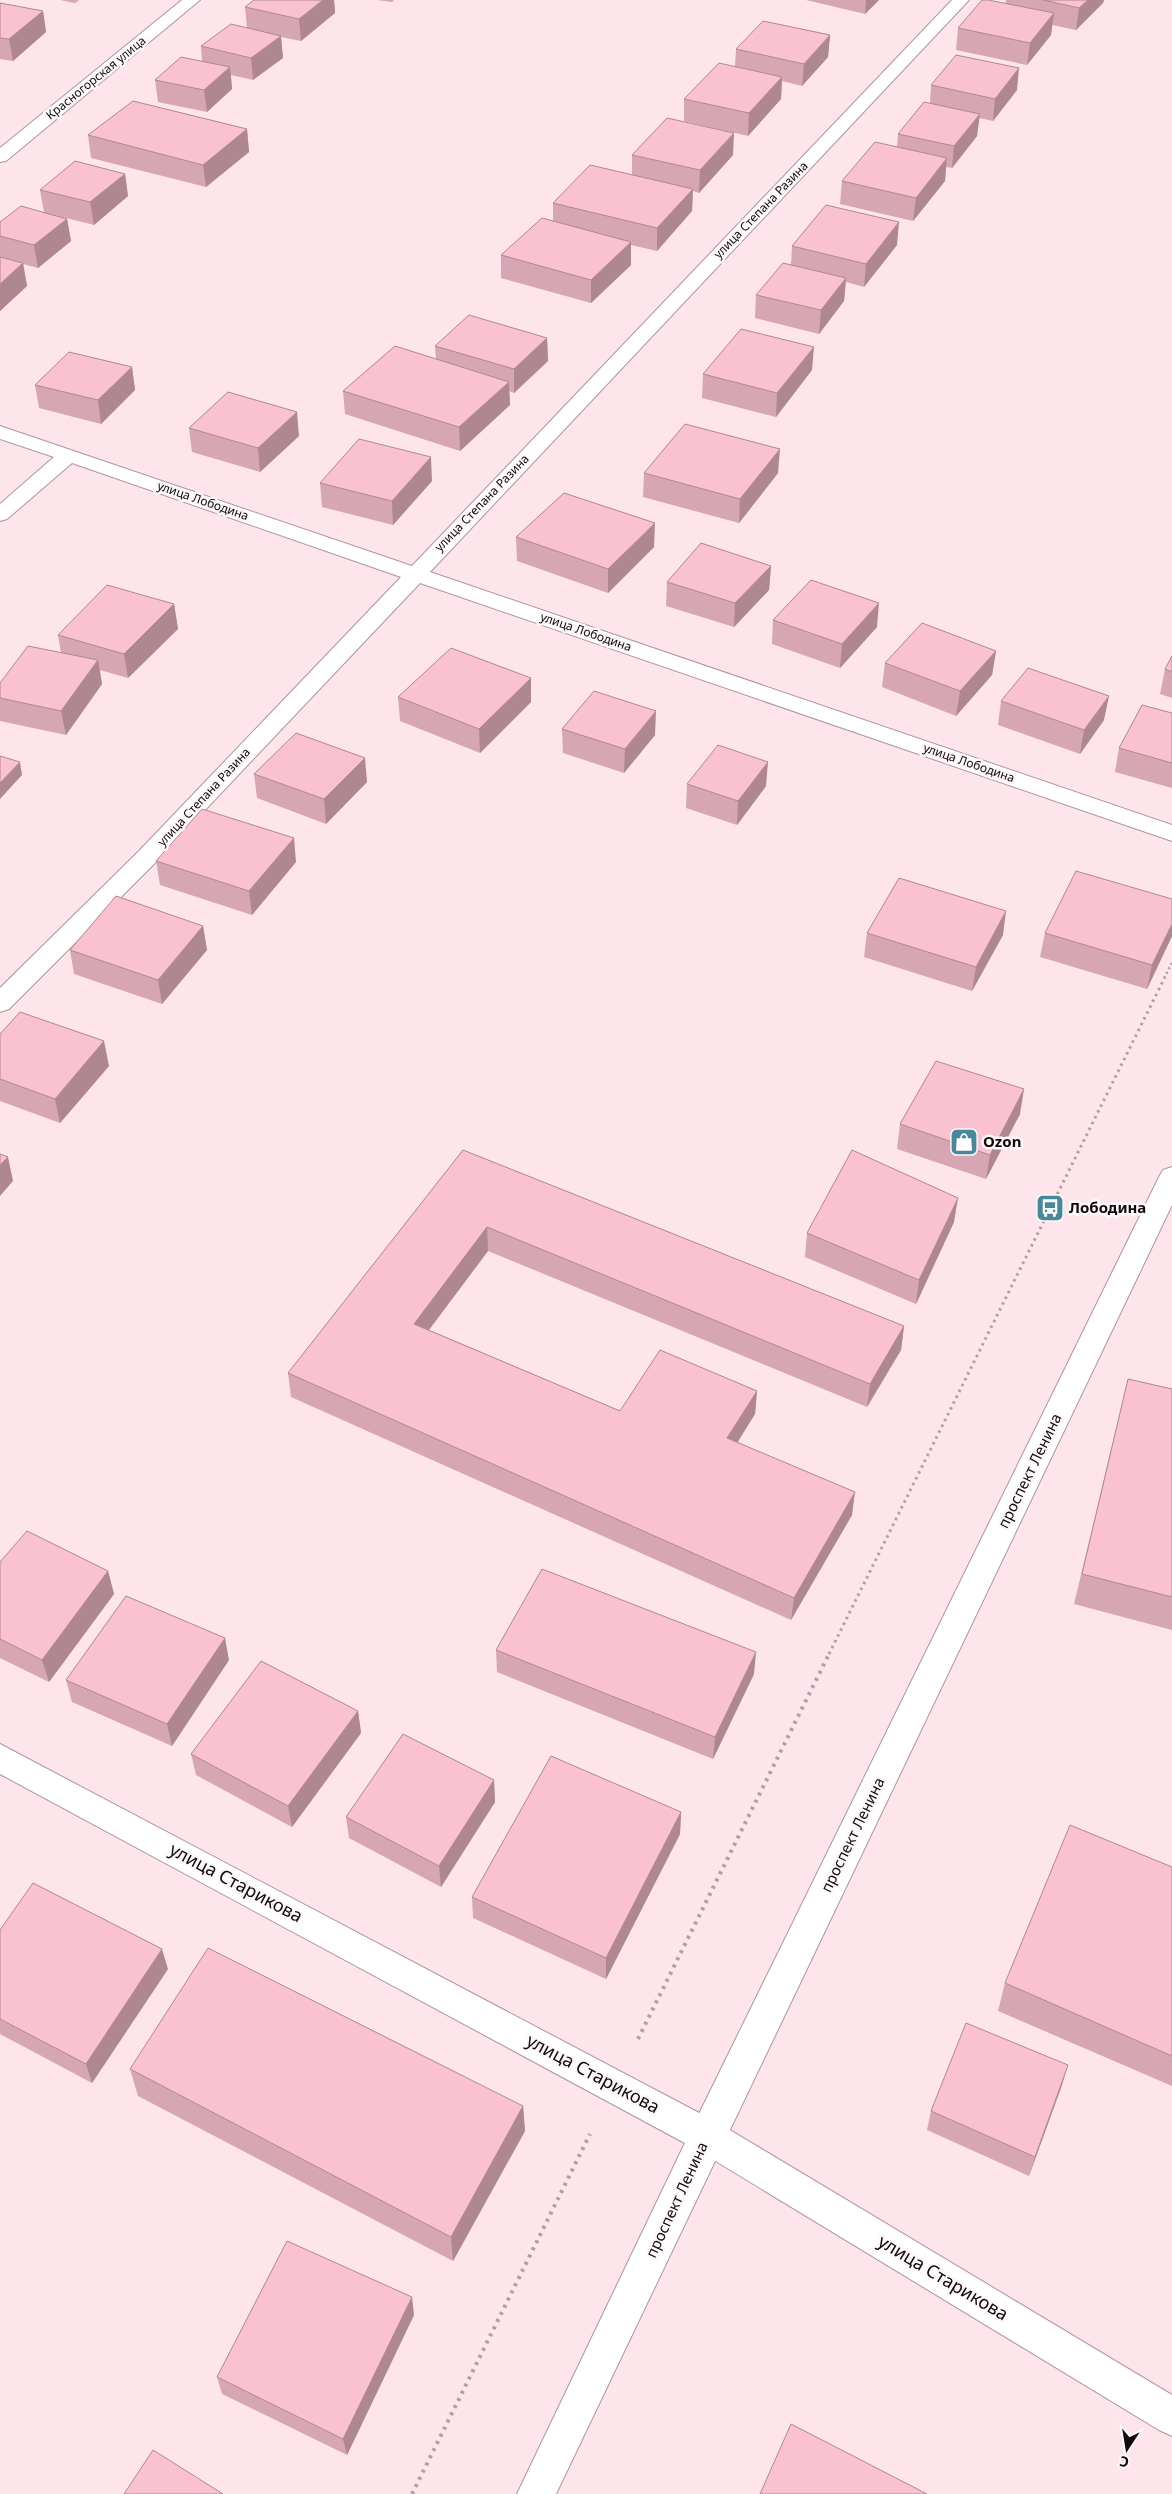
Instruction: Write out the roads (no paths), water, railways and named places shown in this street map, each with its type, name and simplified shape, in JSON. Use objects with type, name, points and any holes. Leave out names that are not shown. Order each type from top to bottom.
[{"type":"street","name":"Красногорская улица","points":[[0,157],[192,0]]},
{"type":"street","name":"улица Степана Разина","points":[[0,1004],[146,858],[961,0]]},
{"type":"street","name":"улица Лободина","points":[[0,432],[1172,832]]},
{"type":"street","points":[[0,515],[68,456]]},
{"type":"street","name":"проспект Ленина","points":[[536,2494],[707,2136],[1172,1178]]},
{"type":"street","name":"улица Старикова","points":[[0,1758],[615,2085],[707,2136],[1172,2417]]},
{"type":"place","name":"Ozon","points":[[964,1142]]},
{"type":"place","name":"Лободина","points":[[1050,1208]]}]
